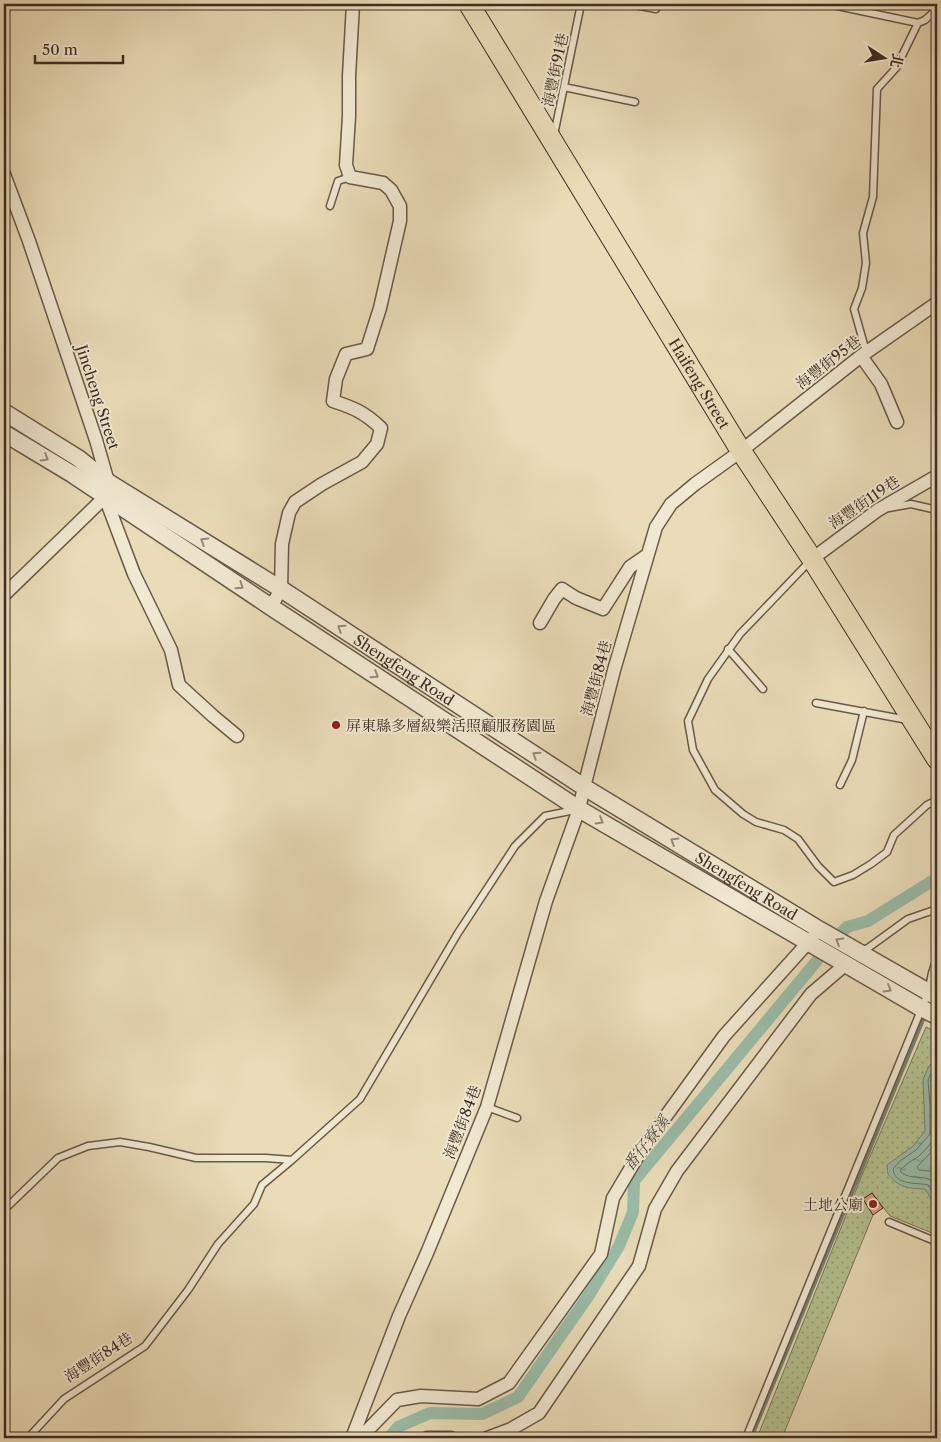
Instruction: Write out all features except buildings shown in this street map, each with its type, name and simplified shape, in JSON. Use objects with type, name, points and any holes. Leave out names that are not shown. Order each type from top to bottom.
[{"type":"main road","name":"Haifeng Street","points":[[469,4],[741,451],[812,559],[937,759]]},
{"type":"street","points":[[271,607],[281,589],[282,544],[289,513],[295,502],[322,484],[362,462],[377,444],[381,428],[367,415],[333,401],[336,379],[346,354],[367,349],[380,308],[400,221],[400,206],[391,190],[384,184],[350,177],[346,165],[353,4]]},
{"type":"street","name":"Jincheng Street","points":[[4,174],[96,440],[107,490],[134,574],[171,650],[179,685],[237,736]]},
{"type":"street","name":"海豐街95巷","points":[[741,451],[861,356],[937,304]]},
{"type":"street","points":[[861,356],[881,384],[897,422]]},
{"type":"street","name":"Shengfeng Road","points":[[4,412],[78,458],[107,490],[271,607],[579,809],[937,1016]]},
{"type":"street","name":"Shengfeng Road","points":[[4,433],[72,474],[107,490],[281,589],[584,786],[820,930],[932,995]]},
{"type":"street","name":"海豐街84巷","points":[[352,1438],[399,1316],[428,1253],[486,1107],[546,901],[579,809],[614,670],[656,527],[671,504],[694,484],[741,451]]},
{"type":"street","name":"海豐街119巷","points":[[812,559],[878,510],[937,476]]},
{"type":"street","points":[[4,595],[107,490]]},
{"type":"street","points":[[540,623],[562,589],[576,598],[603,609],[630,566],[646,556]]},
{"type":"street","points":[[360,1438],[397,1400],[421,1396],[478,1399],[509,1383],[601,1254],[613,1198],[642,1149],[724,1036],[820,930]]},
{"type":"street","points":[[487,1438],[511,1429],[539,1413],[639,1266],[655,1209],[676,1171],[811,994],[846,964]]},
{"type":"street","points":[[427,1438],[451,1438]]},
{"type":"lane","name":"海豐街91巷","points":[[552,141],[581,4]]},
{"type":"lane","points":[[629,4],[656,9]]},
{"type":"lane","points":[[828,4],[918,23],[925,20],[937,9]]},
{"type":"lane","points":[[861,356],[866,348],[854,309],[862,288],[866,263],[864,233],[873,197],[878,89],[896,68],[918,23]]},
{"type":"lane","points":[[564,87],[635,102]]},
{"type":"lane","points":[[330,206],[338,181],[350,177]]},
{"type":"lane","points":[[878,510],[911,504],[937,510]]},
{"type":"lane","points":[[812,559],[740,634],[708,679],[688,721],[693,750],[715,790],[743,814],[756,822],[784,830],[798,839],[818,866],[834,882],[853,876],[882,856],[887,852],[894,834],[927,805],[937,800]]},
{"type":"lane","points":[[728,649],[763,689]]},
{"type":"lane","points":[[816,703],[914,721]]},
{"type":"lane","points":[[840,785],[852,760],[864,711]]},
{"type":"lane","name":"海豐街84巷","points":[[28,1438],[64,1399],[145,1346],[188,1290],[218,1244],[254,1204],[262,1185],[360,1099],[458,933],[514,846],[545,816],[579,809]]},
{"type":"lane","points":[[846,964],[858,952],[868,948],[908,919],[937,909]]},
{"type":"lane","points":[[746,1438],[921,1008],[932,995],[932,973],[937,958]]},
{"type":"lane","points":[[486,1107],[516,1118]]},
{"type":"lane","points":[[4,1210],[58,1158],[88,1146],[120,1142],[196,1158],[292,1160]]},
{"type":"lane","points":[[889,1222],[937,1242]]},
{"type":"shaded area","points":[[926,1027],[937,1032],[937,1235],[890,1216],[872,1193],[863,1199],[873,1215],[782,1438],[757,1438],[862,1175]]},
{"type":"water","points":[[937,1059],[937,1208],[925,1189],[908,1188],[896,1182],[888,1174],[887,1165],[913,1146],[925,1131],[923,1079],[929,1066]]},
{"type":"waterway","name":"番仔寮溪","points":[[389,1438],[398,1427],[430,1413],[482,1414],[518,1397],[589,1295],[619,1246],[633,1212],[634,1181],[835,939],[847,927],[868,921],[937,878]]},
{"type":"waterway","points":[[751,1438],[925,1015]]},
{"type":"place","name":"屏東縣多層級樂活照顧服務園區","points":[[336,725]]},
{"type":"place","name":"土地公廟","points":[[873,1204]]}]
